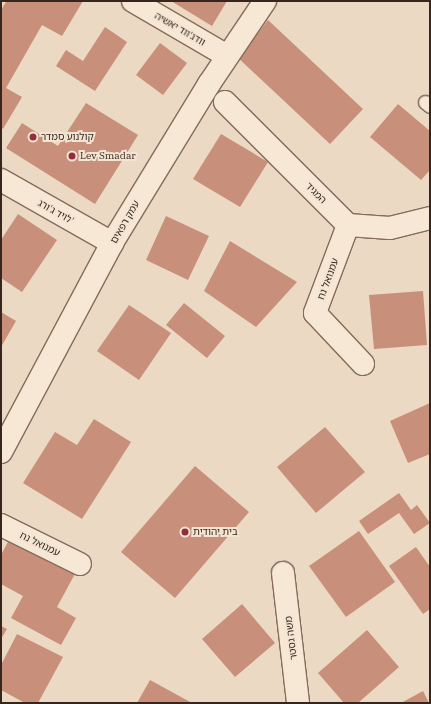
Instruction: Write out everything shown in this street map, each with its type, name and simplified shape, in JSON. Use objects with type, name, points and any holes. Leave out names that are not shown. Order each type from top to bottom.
[{"type":"street","name":"וודג'ווד יאשיה","points":[[133,1],[227,56]]},
{"type":"street","name":"עמק רפאים","points":[[1,452],[112,243],[227,56],[265,1]]},
{"type":"street","name":"המגיד","points":[[225,102],[348,225]]},
{"type":"street","name":"לויד ג'ורג'","points":[[1,180],[112,243]]},
{"type":"street","points":[[348,225],[390,228],[430,218]]},
{"type":"street","name":"עמנואל נח","points":[[348,225],[315,313],[363,364]]},
{"type":"street","name":"עמנואל נח","points":[[1,525],[80,564]]},
{"type":"street","name":"משה גסטר","points":[[282,572],[298,703]]},
{"type":"building","points":[[3,1],[83,1],[62,36],[42,25],[6,88],[22,97],[3,129],[1,127],[1,10],[6,2]]},
{"type":"building","points":[[171,1],[227,1],[212,26]]},
{"type":"building","points":[[268,20],[363,109],[330,144],[235,55],[254,38]]},
{"type":"building","points":[[105,27],[127,42],[95,91],[56,66],[66,50],[83,61]]},
{"type":"building","points":[[160,43],[187,63],[163,95],[136,75]]},
{"type":"building","name":"Lev Smadar","points":[[86,103],[138,135],[95,204],[6,148],[22,123],[58,146]]},
{"type":"building","points":[[398,104],[430,131],[430,170],[421,180],[370,137]]},
{"type":"building","points":[[221,134],[268,162],[240,207],[193,179]]},
{"type":"building","points":[[18,214],[57,240],[22,292],[1,278],[1,240]]},
{"type":"building","points":[[166,216],[209,236],[188,280],[146,260]]},
{"type":"building","points":[[230,241],[297,282],[256,327],[204,291]]},
{"type":"building","points":[[423,291],[427,345],[374,349],[369,295]]},
{"type":"building","points":[[184,303],[225,336],[207,358],[166,325]]},
{"type":"building","points":[[129,305],[171,333],[139,380],[97,351]]},
{"type":"building","points":[[1,312],[16,321],[1,347]]},
{"type":"building","points":[[430,403],[430,454],[408,463],[390,421]]},
{"type":"building","points":[[94,419],[131,442],[82,519],[23,483],[55,432],[77,445]]},
{"type":"building","points":[[325,427],[365,472],[316,513],[277,467]]},
{"type":"building","name":"בית יהודית","points":[[195,466],[249,512],[175,598],[121,552]]},
{"type":"building","points":[[399,493],[411,510],[417,505],[430,523],[414,534],[399,513],[368,534],[359,521]]},
{"type":"building","points":[[359,531],[395,582],[346,617],[309,566]]},
{"type":"building","points":[[11,536],[76,572],[57,607],[76,618],[61,645],[11,618],[23,596],[1,584],[1,555]]},
{"type":"building","points":[[416,547],[430,567],[430,609],[423,614],[389,566]]},
{"type":"building","points":[[242,604],[275,643],[235,677],[202,639]]},
{"type":"building","points":[[1,626],[7,629],[1,639]]},
{"type":"building","points":[[367,630],[399,667],[358,703],[344,703],[318,673]]},
{"type":"building","points":[[17,634],[63,657],[38,703],[25,703],[1,690],[1,665]]},
{"type":"building","points":[[150,680],[192,703],[137,703]]},
{"type":"building","points":[[423,691],[429,703],[401,703]]},
{"type":"place","name":"קולנוע סמדר","points":[[33,137]]},
{"type":"place","name":"Lev Smadar","points":[[72,156]]},
{"type":"place","name":"בית יהודית","points":[[185,532]]}]
